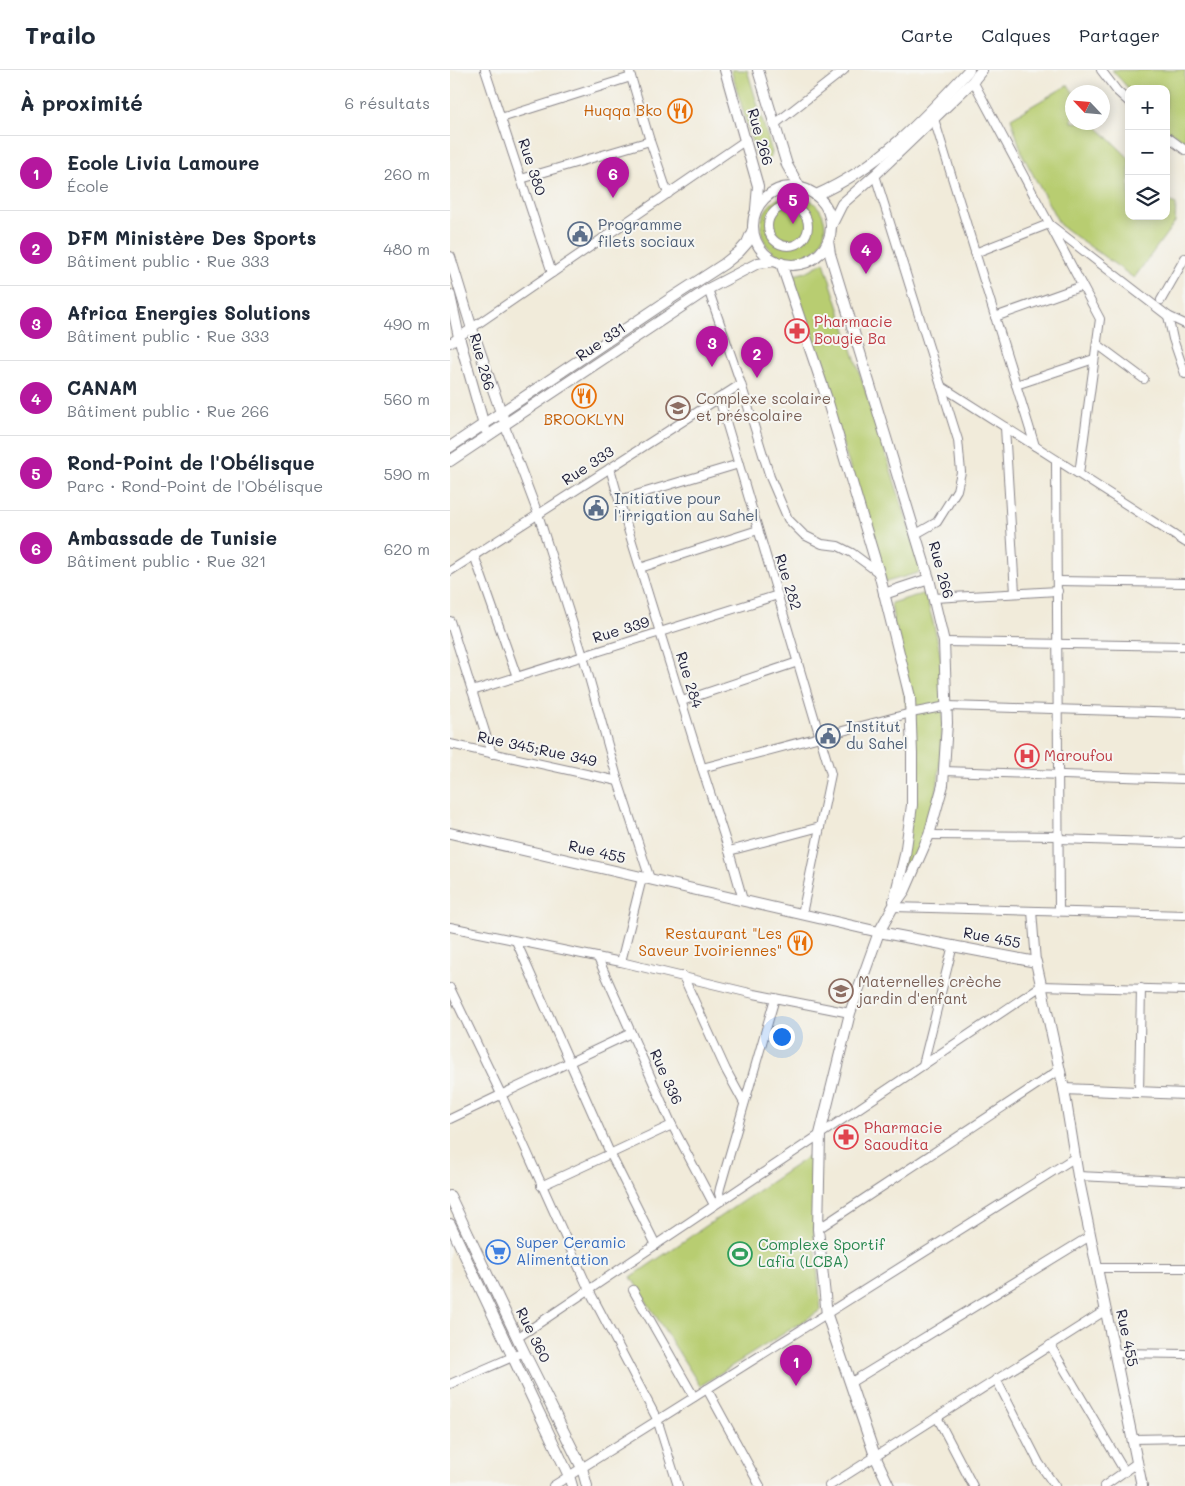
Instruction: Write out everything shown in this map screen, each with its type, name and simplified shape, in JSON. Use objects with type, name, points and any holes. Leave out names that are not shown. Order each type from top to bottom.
[{"type":"street","name":"Rue 380","points":[[485,70],[552,273]]},
{"type":"street","name":"Rue 266","points":[[725,70],[758,186],[753,229]]},
{"type":"street","name":"Rue 266","points":[[758,70],[787,165],[800,188]]},
{"type":"street","points":[[775,124],[844,70]]},
{"type":"street","points":[[816,195],[862,172],[903,138],[969,70]]},
{"type":"street","points":[[828,241],[831,226],[842,204],[875,175],[973,81],[982,70]]},
{"type":"street","points":[[1101,70],[1125,98]]},
{"type":"street","points":[[501,118],[630,74],[668,194]]},
{"type":"street","points":[[973,81],[1100,319],[1078,474]]},
{"type":"street","points":[[934,118],[1035,446]]},
{"type":"street","points":[[1170,139],[1185,150]]},
{"type":"street","points":[[450,343],[746,140]]},
{"type":"street","points":[[521,180],[650,141]]},
{"type":"street","points":[[875,175],[958,440],[961,472],[957,490],[937,522],[916,534]]},
{"type":"street","points":[[755,214],[762,202],[773,192],[786,188],[800,188],[816,195],[827,208],[831,226]]},
{"type":"street","points":[[787,206],[800,210],[808,222],[806,235],[802,241],[791,246],[785,246],[774,241],[768,230],[770,217],[780,208],[787,206]]},
{"type":"street","points":[[975,253],[1049,224]]},
{"type":"street","points":[[1049,224],[1168,316],[1185,324]]},
{"type":"street","points":[[753,229],[759,248],[778,262]]},
{"type":"street","name":"Rue 331","points":[[450,447],[724,264],[747,243],[753,229]]},
{"type":"street","name":"Rue 266","points":[[828,241],[830,254],[916,534],[944,642],[947,706],[943,785],[929,835],[905,890],[892,907],[879,932],[850,1013],[820,1134],[818,1228],[827,1315],[875,1456],[889,1486]]},
{"type":"street","name":"Rue 331","points":[[450,461],[708,289],[758,263],[778,262],[789,265],[805,263],[819,254],[828,241]]},
{"type":"street","points":[[450,256],[504,424],[538,514],[582,656],[646,878],[621,962]]},
{"type":"street","points":[[1161,300],[1185,258]]},
{"type":"street","name":"Rue 266","points":[[778,262],[827,400],[879,573],[910,698],[912,713],[912,805],[905,855],[892,907]]},
{"type":"street","points":[[995,317],[1082,286]]},
{"type":"street","points":[[708,289],[741,384],[770,477],[788,519],[804,535],[822,544],[838,546],[852,552],[879,573]]},
{"type":"street","name":"Rue 286","points":[[450,295],[459,337],[487,436]]},
{"type":"street","points":[[1168,316],[1173,339],[1185,374]]},
{"type":"street","points":[[1096,344],[1144,379]]},
{"type":"street","points":[[1016,385],[1094,359]]},
{"type":"street","name":"Rue 333","points":[[450,571],[741,384]]},
{"type":"street","points":[[941,386],[1185,542]]},
{"type":"street","name":"Rue 282","points":[[719,398],[831,774],[820,826]]},
{"type":"street","points":[[1005,427],[1015,594]]},
{"type":"street","points":[[1056,460],[1059,912]]},
{"type":"street","points":[[619,500],[739,464]]},
{"type":"street","name":"Rue 284","points":[[610,468],[743,900]]},
{"type":"street","points":[[640,568],[758,530]]},
{"type":"street","points":[[474,555],[517,677]]},
{"type":"street","points":[[884,594],[929,579]]},
{"type":"street","points":[[1058,581],[1185,583]]},
{"type":"street","points":[[934,598],[1058,591]]},
{"type":"street","name":"Rue 339","points":[[472,691],[778,595]]},
{"type":"street","points":[[450,621],[492,754]]},
{"type":"street","points":[[944,642],[1185,646]]},
{"type":"street","points":[[682,701],[798,662]]},
{"type":"street","points":[[702,768],[912,713],[947,706],[1185,713]]},
{"type":"street","name":"Rue 345;Rue 349","points":[[450,744],[618,781]]},
{"type":"street","points":[[944,771],[1185,779]]},
{"type":"street","points":[[729,851],[820,826],[802,914]]},
{"type":"street","name":"Rue 455","points":[[450,832],[879,932],[1036,962],[1064,1090],[1074,1158],[1142,1486]]},
{"type":"street","points":[[929,835],[1185,841]]},
{"type":"street","points":[[892,907],[1185,915]]},
{"type":"street","points":[[1032,911],[1036,962]]},
{"type":"street","points":[[450,927],[621,962],[775,998],[850,1013]]},
{"type":"street","points":[[516,941],[610,1153],[656,1244]]},
{"type":"street","points":[[923,1065],[953,945]]},
{"type":"street","name":"Rue 336","points":[[598,958],[672,1125],[714,1205]]},
{"type":"street","points":[[682,976],[744,1104]]},
{"type":"street","points":[[517,1338],[1041,986],[1185,990]]},
{"type":"street","points":[[450,988],[501,1094],[589,1290],[657,1419],[678,1486]]},
{"type":"street","points":[[1139,1092],[1142,988]]},
{"type":"street","points":[[722,1200],[719,1193],[720,1188],[775,998]]},
{"type":"street","points":[[450,1119],[631,1033]]},
{"type":"street","points":[[818,1228],[1059,1070]]},
{"type":"street","points":[[1064,1090],[1185,1094]]},
{"type":"street","points":[[541,1186],[672,1125]]},
{"type":"street","points":[[553,1486],[571,1481],[582,1468],[657,1419],[827,1315],[1074,1158]]},
{"type":"street","points":[[1078,1176],[1185,1181]]},
{"type":"street","name":"Rue 360","points":[[450,1196],[517,1338],[582,1468],[587,1486]]},
{"type":"street","name":"Rue 360","points":[[450,1224],[571,1481]]},
{"type":"street","points":[[850,1383],[1090,1236]]},
{"type":"street","points":[[1097,1268],[1185,1268]]},
{"type":"street","points":[[633,1290],[694,1397]]},
{"type":"street","points":[[829,1486],[1106,1310]]},
{"type":"street","points":[[1050,1345],[1124,1472]]},
{"type":"street","points":[[450,1384],[524,1352]]},
{"type":"street","points":[[1115,1353],[1185,1354]]},
{"type":"street","points":[[996,1379],[1039,1463],[1055,1486]]},
{"type":"street","points":[[706,1389],[760,1486]]},
{"type":"street","points":[[937,1417],[973,1486]]},
{"type":"street","points":[[1133,1439],[1185,1438]]},
{"type":"street","points":[[1104,1486],[1138,1462]]},
{"type":"green space","points":[[731,70],[747,70],[772,152],[771,157],[767,160],[759,159],[756,155]]},
{"type":"green space","points":[[1112,70],[1185,70],[1185,141],[1170,132],[1170,85],[1125,85]]},
{"type":"green space","points":[[1065,87],[1065,130],[1100,130],[1125,154],[1125,220],[1170,220],[1170,202],[1176,204],[1175,222],[1134,278],[1060,225],[1022,154],[1011,118]]},
{"type":"green space","points":[[787,195],[799,195],[816,204],[823,215],[825,227],[823,239],[816,250],[799,259],[787,259],[775,254],[766,245],[761,233],[761,221],[766,209],[775,200]]},
{"type":"green space","points":[[824,262],[921,567],[918,573],[886,582],[790,276],[806,272]]},
{"type":"green space","points":[[925,593],[941,660],[943,721],[941,752],[937,790],[931,814],[913,866],[908,877],[901,885],[915,766],[891,603]]},
{"type":"green space","name":"Complexe Sportif Lafia (LCBA)","points":[[818,1150],[814,1231],[821,1310],[700,1386],[631,1277]]},
{"type":"place","name":"Huqqa Bko","points":[[680,111]]},
{"type":"place","name":"Ambassade de Tunisie","points":[[613,198]]},
{"type":"place","name":"Rond-Point de l'Obélisque","points":[[793,224]]},
{"type":"place","name":"Programme filets sociaux","points":[[580,234]]},
{"type":"place","name":"CANAM","points":[[866,274]]},
{"type":"place","name":"Pharmacie Bougie Ba","points":[[797,331]]},
{"type":"place","name":"Africa Energies Solutions","points":[[712,367]]},
{"type":"place","name":"DFM Ministère Des Sports","points":[[757,378]]},
{"type":"place","name":"BROOKLYN","points":[[584,396]]},
{"type":"place","name":"Complexe scolaire et préscolaire","points":[[678,408]]},
{"type":"place","name":"Initiative pour l'irrigation au Sahel","points":[[596,508]]},
{"type":"place","name":"Institut du Sahel","points":[[828,736]]},
{"type":"place","name":"Maroufou","points":[[1027,756]]},
{"type":"place","name":"Restaurant \"Les Saveur Ivoiriennes\"","points":[[800,943]]},
{"type":"place","name":"Maternelles crèche jardin d'enfant","points":[[841,991]]},
{"type":"place","name":"Pharmacie Saoudita","points":[[846,1137]]},
{"type":"place","name":"Super Ceramic Alimentation","points":[[498,1252]]},
{"type":"place","name":"Complexe Sportif Lafia (LCBA)","points":[[740,1254]]},
{"type":"place","name":"Ecole Livia Lamoure","points":[[796,1386]]}]
